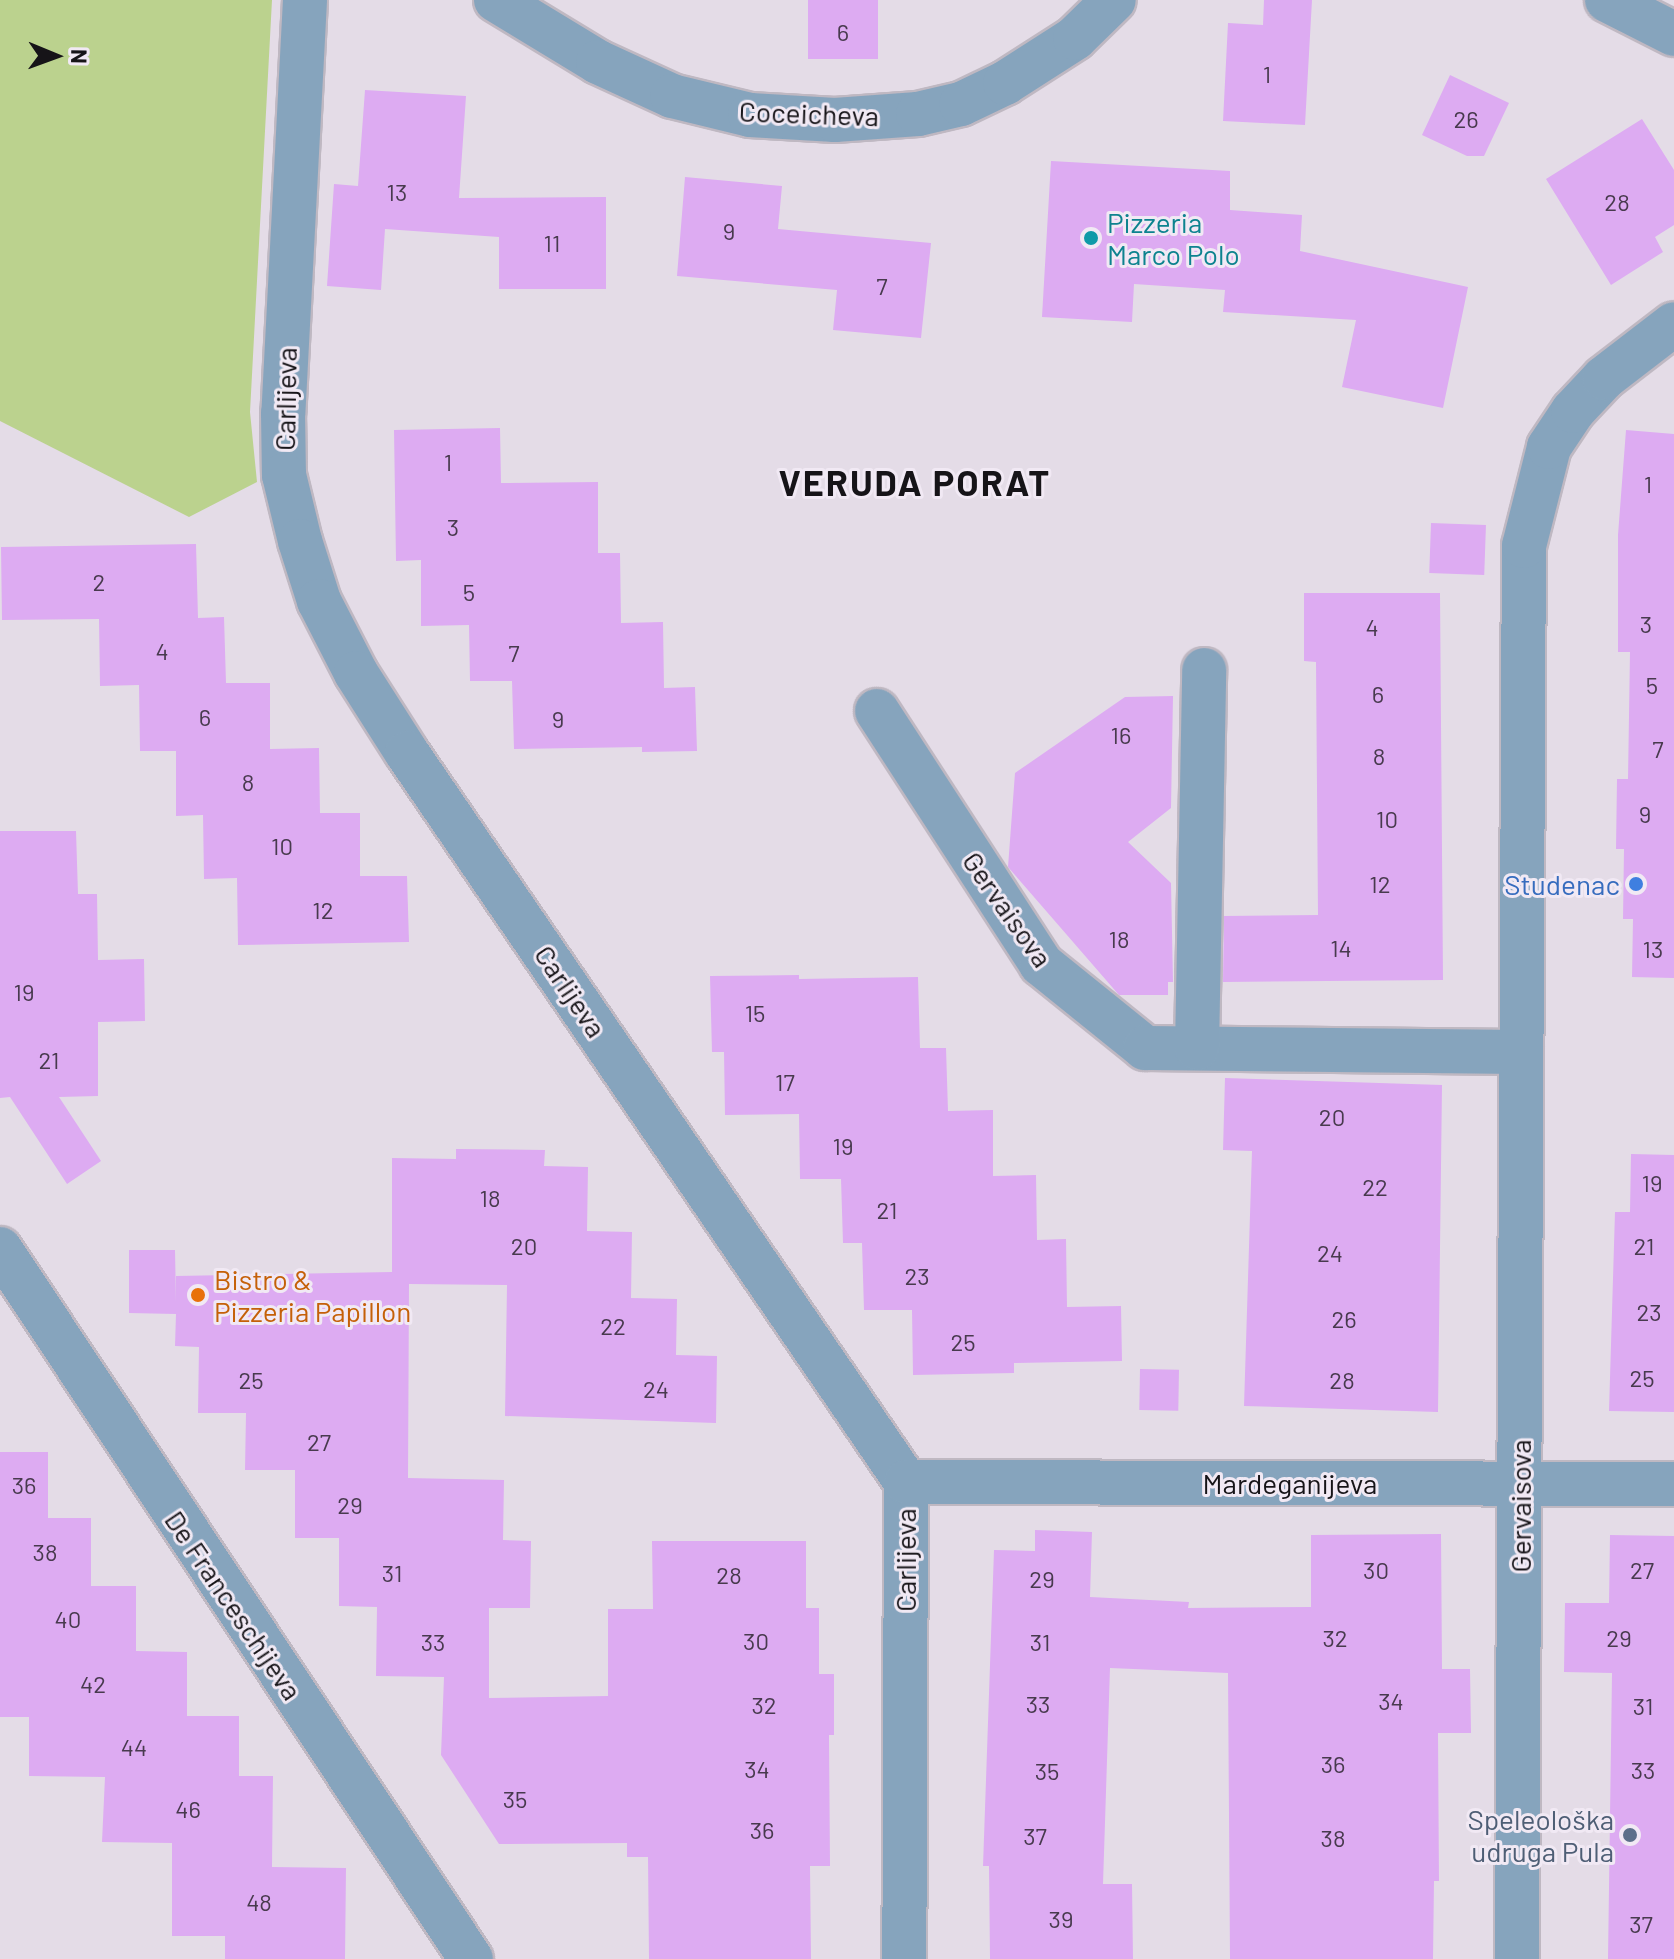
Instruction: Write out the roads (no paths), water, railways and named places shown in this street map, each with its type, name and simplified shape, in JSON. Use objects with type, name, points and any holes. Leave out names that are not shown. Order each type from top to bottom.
[{"type":"street","name":"Carlijeva","points":[[305,0],[283,413],[284,475],[319,601],[356,673],[407,753],[906,1482],[904,1959]]},
{"type":"street","name":"Coceicheva","points":[[496,0],[598,62],[672,96],[750,115],[835,120],[918,114],[961,104],[1005,83],[1075,38],[1114,0]]},
{"type":"street","points":[[1607,0],[1674,34]]},
{"type":"street","name":"Gervaisova","points":[[1517,1959],[1524,546],[1534,492],[1549,447],[1573,411],[1604,378],[1674,324]]},
{"type":"street","points":[[1197,1048],[1204,670]]},
{"type":"street","name":"Gervaisova","points":[[877,711],[1041,964],[1145,1048],[1521,1052]]},
{"type":"street","name":"De Franceschijeva","points":[[0,1249],[471,1959]]},
{"type":"street","name":"Mardeganijeva","points":[[906,1482],[1674,1484]]},
{"type":"place","name":"Pizzeria Marco Polo","points":[[1091,238]]},
{"type":"place","name":"Studenac","points":[[1636,884]]},
{"type":"place","name":"Bistro & Pizzeria Papillon","points":[[198,1295]]},
{"type":"place","name":"Speleološka udruga Pula","points":[[1630,1835]]},
{"type":"district","name":"VERUDA PORAT","points":[[915,482]]}]
